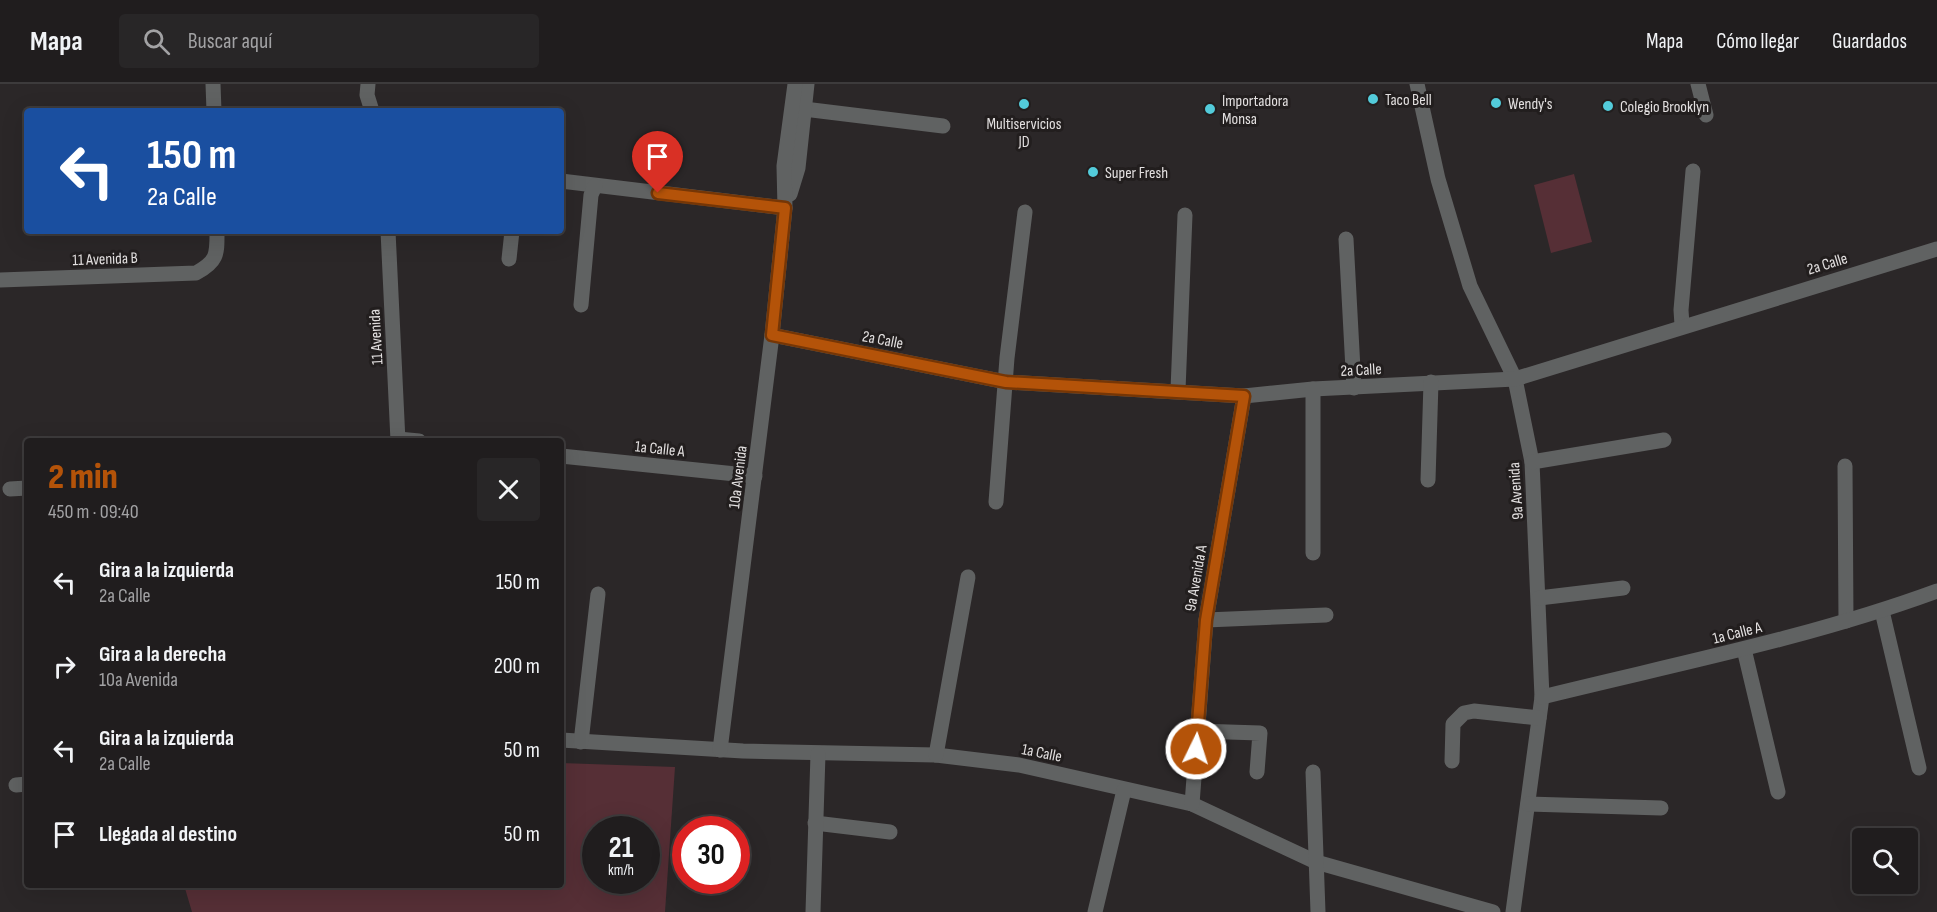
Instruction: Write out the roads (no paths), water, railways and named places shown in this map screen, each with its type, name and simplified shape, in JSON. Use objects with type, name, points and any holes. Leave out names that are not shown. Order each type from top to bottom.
[{"type":"street","points":[[213,84],[214,108]]},
{"type":"street","points":[[368,84],[367,95],[371,108]]},
{"type":"street","name":"10a Avenida","points":[[720,750],[772,335],[785,208],[784,166],[795,84]]},
{"type":"street","name":"10a Avenida","points":[[785,208],[798,168],[807,84]]},
{"type":"street","name":"9a Avenida","points":[[1417,84],[1438,179],[1470,286],[1515,379],[1532,462],[1542,697],[1514,912]]},
{"type":"street","points":[[1698,84],[1706,115]]},
{"type":"street","points":[[804,109],[943,126]]},
{"type":"street","points":[[1682,325],[1693,171]]},
{"type":"street","points":[[564,181],[785,208]]},
{"type":"street","points":[[581,305],[591,195],[594,186]]},
{"type":"street","points":[[996,502],[1006,382],[1025,212]]},
{"type":"street","points":[[1178,390],[1185,215]]},
{"type":"street","name":"11 Avenida B","points":[[0,280],[196,273],[210,266],[217,252],[217,234]]},
{"type":"street","name":"11 Avenida","points":[[388,234],[398,438]]},
{"type":"street","points":[[508,259],[512,234]]},
{"type":"street","points":[[1346,239],[1354,388]]},
{"type":"street","name":"2a Calle","points":[[772,335],[1006,382],[1178,390],[1244,396],[1313,388],[1354,388],[1515,379],[1682,325],[1937,249]]},
{"type":"street","points":[[1428,480],[1431,382]]},
{"type":"street","points":[[1313,388],[1313,552]]},
{"type":"street","name":"9a Avenida A","points":[[1192,804],[1206,620],[1244,396]]},
{"type":"street","points":[[1532,462],[1664,440]]},
{"type":"street","name":"1a Calle A","points":[[564,456],[755,476]]},
{"type":"street","points":[[1845,466],[1846,621]]},
{"type":"street","points":[[10,489],[24,488]]},
{"type":"street","points":[[936,755],[968,577]]},
{"type":"street","points":[[1539,598],[1623,588]]},
{"type":"street","name":"1a Calle A","points":[[1542,697],[1744,650],[1882,611],[1937,591]]},
{"type":"street","points":[[580,742],[598,594]]},
{"type":"street","points":[[1882,611],[1919,768]]},
{"type":"street","points":[[1206,620],[1326,615]]},
{"type":"street","points":[[1744,650],[1778,792]]},
{"type":"street","points":[[1452,761],[1453,724],[1464,713],[1474,711],[1539,718]]},
{"type":"street","points":[[1197,731],[1260,733],[1257,772]]},
{"type":"street","name":"1a Calle","points":[[564,740],[818,754],[936,755],[1019,765],[1192,804],[1316,862],[1493,912]]},
{"type":"street","points":[[813,912],[818,754]]},
{"type":"street","points":[[1312,772],[1318,912]]},
{"type":"street","points":[[1095,912],[1125,790]]},
{"type":"street","points":[[1528,804],[1661,808]]},
{"type":"street","points":[[815,824],[890,832]]},
{"type":"place","name":"Taco Bell","points":[[1373,99]]},
{"type":"place","name":"Wendy's","points":[[1496,103]]},
{"type":"place","name":"Multiservicios JD","points":[[1024,104]]},
{"type":"place","name":"Colegio Brooklyn","points":[[1608,106]]},
{"type":"place","name":"Importadora Monsa","points":[[1210,109]]},
{"type":"place","name":"Super Fresh","points":[[1093,172]]}]
